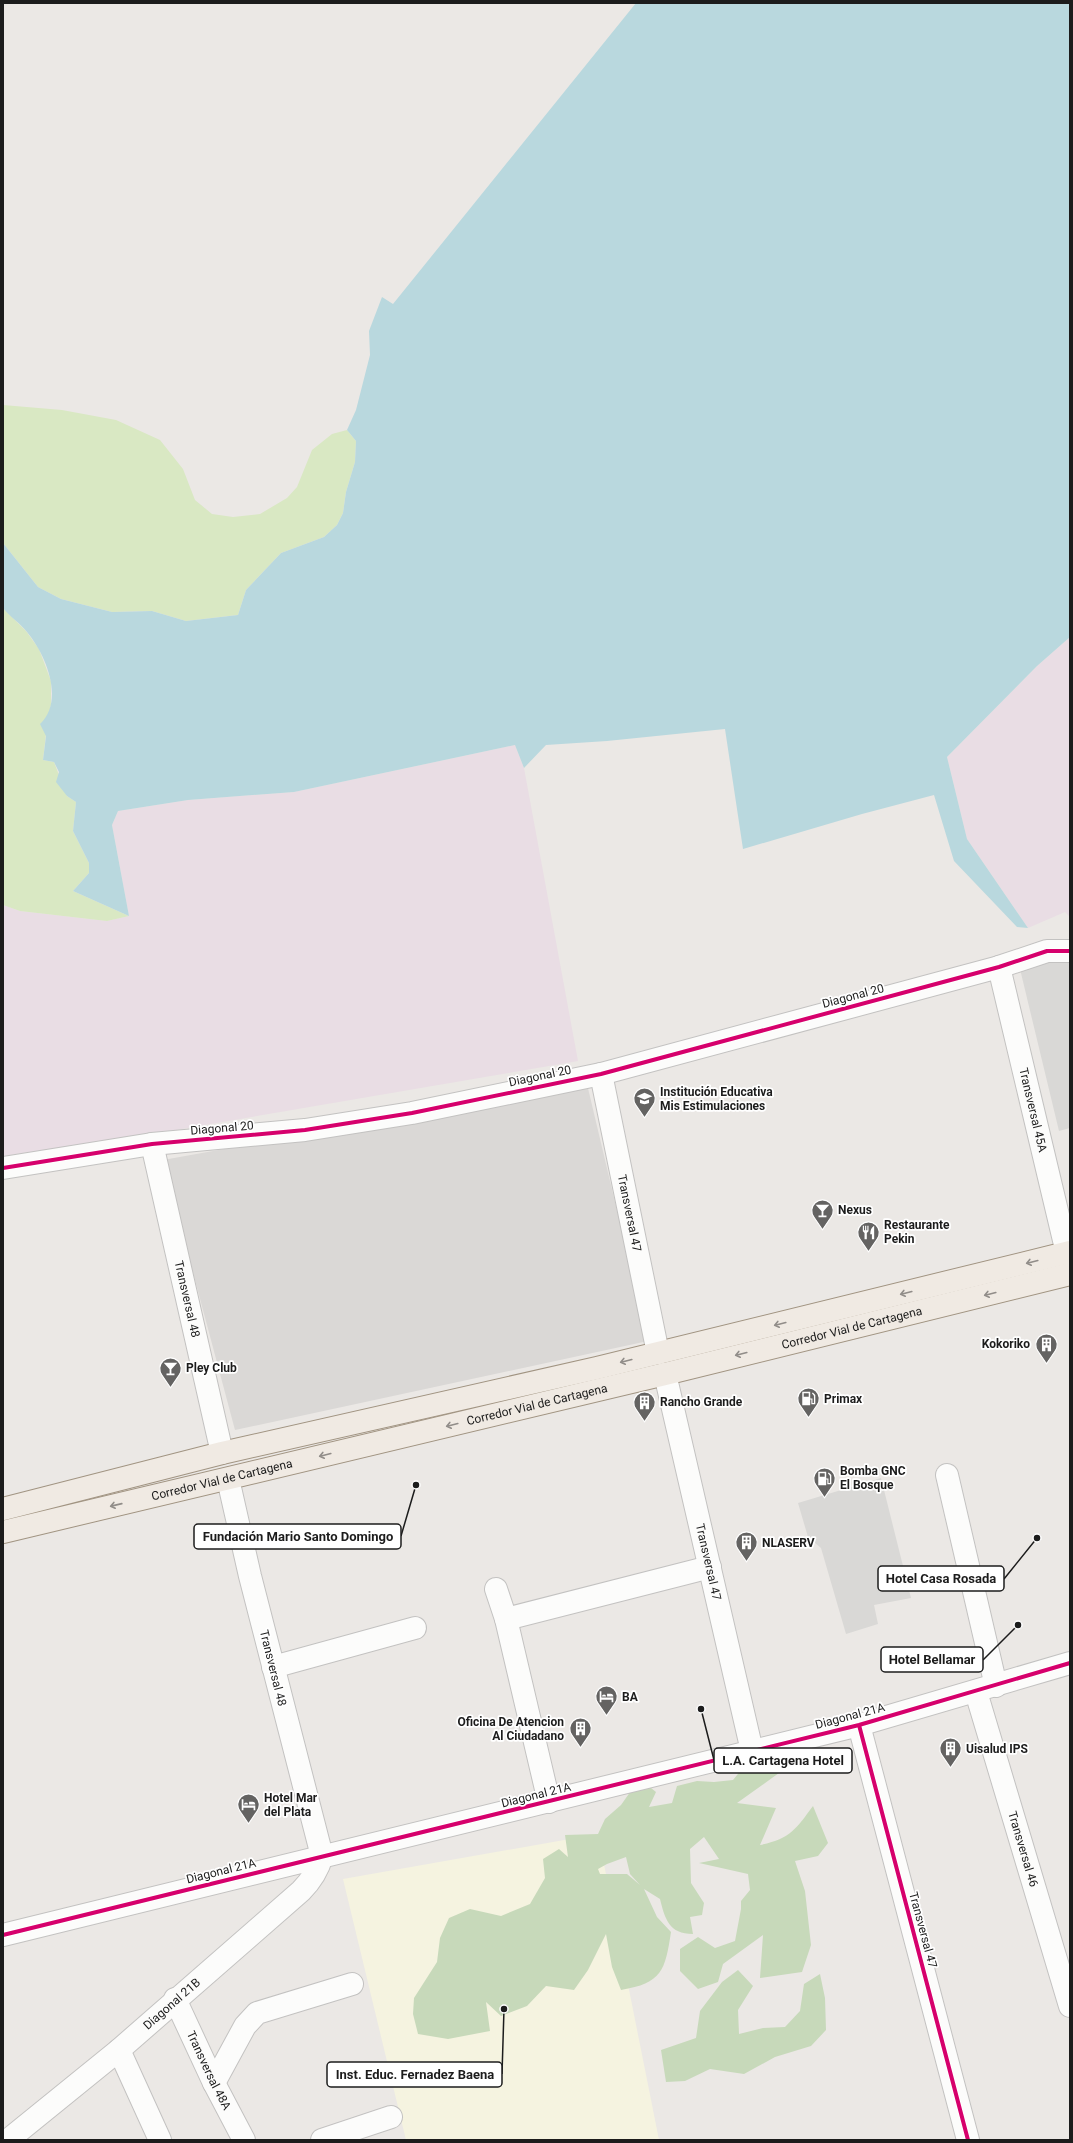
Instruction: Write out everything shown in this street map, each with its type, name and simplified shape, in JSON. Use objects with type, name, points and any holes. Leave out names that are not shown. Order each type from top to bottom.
[{"type":"main road","name":"Corredor Vial de Cartagena","points":[[3,1509],[222,1453],[658,1353],[1069,1267]]},
{"type":"main road","name":"Corredor Vial de Cartagena","points":[[3,1532],[665,1374],[1069,1267]]},
{"type":"street","name":"Diagonal 20","points":[[3,1168],[152,1144],[312,1129],[412,1112],[601,1074],[999,967],[1047,951],[1070,951]]},
{"type":"street","name":"Transversal 45A","points":[[999,967],[1069,1267]]},
{"type":"street","name":"Transversal 47","points":[[601,1074],[658,1353]]},
{"type":"street","name":"Transversal 48","points":[[152,1144],[222,1453]]},
{"type":"street","name":"Transversal 47","points":[[665,1374],[752,1751]]},
{"type":"street","name":"Transversal 46","points":[[947,1475],[986,1689],[1070,2006]]},
{"type":"street","name":"Transversal 48","points":[[228,1479],[250,1576],[322,1856]]},
{"type":"street","points":[[506,1619],[710,1567]]},
{"type":"street","points":[[496,1589],[506,1619],[549,1802]]},
{"type":"street","points":[[273,1667],[415,1628]]},
{"type":"street","name":"Diagonal 21A","points":[[3,1935],[859,1725],[986,1689],[1070,1663]]},
{"type":"street","name":"Transversal 47","points":[[859,1725],[968,2140]]},
{"type":"street","name":"Diagonal 21B","points":[[8,2140],[119,2050],[175,1999],[301,1891],[313,1878],[322,1856]]},
{"type":"street","points":[[214,2083],[245,2026],[257,2013],[352,1984]]},
{"type":"street","name":"Transversal 48A","points":[[175,1999],[214,2083],[244,2140]]},
{"type":"street","points":[[119,2050],[160,2140]]},
{"type":"street","points":[[322,2140],[392,2117]]},
{"type":"shaded area","points":[[1070,637],[1070,917],[1065,912],[1028,928],[967,839],[947,757],[1037,666]]},
{"type":"shaded area","points":[[515,745],[524,768],[578,1061],[176,1130],[3,1156],[3,905],[20,911],[107,921],[129,916],[112,825],[118,811],[188,800],[294,792]]},
{"type":"shaded area","points":[[1062,958],[1070,964],[1070,1128],[1059,1131],[1020,969]]},
{"type":"shaded area","points":[[587,1084],[648,1341],[235,1430],[163,1160]]},
{"type":"shaded area","points":[[881,1478],[911,1598],[874,1605],[878,1624],[846,1634],[821,1548],[808,1537],[798,1503]]},
{"type":"shaded area","points":[[598,1834],[659,2140],[406,2140],[343,1879]]},
{"type":"green space","points":[[3,405],[62,410],[116,420],[160,440],[183,469],[195,500],[212,514],[233,517],[260,514],[287,498],[297,487],[312,450],[332,434],[347,430],[356,441],[355,462],[346,492],[343,513],[337,525],[324,537],[281,553],[246,590],[238,615],[186,621],[152,611],[112,612],[61,599],[38,587],[3,543]]},
{"type":"green space","points":[[3,608],[26,631],[39,649],[51,681],[51,705],[48,717],[43,760],[54,762],[67,796],[76,802],[73,831],[89,863],[89,873],[73,891],[129,916],[107,921],[20,911],[3,905]]},
{"type":"green space","points":[[767,1763],[779,1773],[737,1803],[776,1808],[760,1845],[779,1840],[791,1832],[797,1827],[813,1806],[828,1843],[818,1856],[795,1861],[805,1891],[811,1945],[802,1972],[760,1978],[763,1935],[723,1964],[718,1982],[698,1989],[680,1971],[680,1949],[698,1937],[715,1948],[735,1941],[741,1901],[750,1890],[748,1874],[699,1863],[719,1859],[704,1837],[690,1849],[691,1883],[704,1903],[702,1915],[690,1917],[693,1934],[678,1931],[673,1928],[666,1919],[660,1899],[644,1889],[657,1917],[671,1932],[663,1966],[653,1979],[635,1987],[621,1990],[612,1967],[606,1934],[588,1970],[574,1990],[546,1986],[527,2006],[501,2016],[486,2002],[490,2031],[448,2039],[418,2034],[413,2014],[414,1998],[437,1962],[440,1938],[449,1918],[470,1909],[501,1916],[530,1904],[545,1878],[543,1859],[559,1849],[568,1857],[565,1835],[598,1834],[605,1819],[621,1805],[633,1788],[646,1784],[656,1792],[649,1807],[672,1803],[677,1786],[697,1781],[714,1782],[733,1780],[742,1769]],"holes":[[[626,1857],[630,1874],[640,1885],[627,1874],[600,1874],[598,1869]]]},
{"type":"green space","points":[[738,1970],[753,1986],[738,2010],[739,2034],[763,2028],[785,2027],[800,2011],[804,1984],[820,1974],[825,1998],[826,2030],[811,2046],[775,2057],[744,2074],[710,2069],[685,2081],[666,2082],[661,2050],[696,2038],[700,2011],[722,1982]]},
{"type":"water","points":[[636,3],[1070,3],[1070,637],[1037,666],[947,757],[967,839],[1028,928],[1017,927],[954,861],[934,795],[862,814],[743,849],[725,729],[607,741],[546,745],[524,768],[515,745],[294,792],[188,800],[118,811],[112,825],[129,916],[73,891],[89,873],[89,863],[73,831],[76,802],[67,796],[56,782],[59,772],[54,762],[43,760],[46,736],[40,724],[47,714],[51,703],[52,690],[50,678],[41,653],[34,642],[24,629],[3,608],[3,543],[38,587],[61,599],[112,612],[152,611],[186,621],[238,615],[246,590],[281,553],[324,537],[337,525],[343,513],[346,492],[355,462],[356,441],[347,430],[356,410],[370,355],[369,331],[382,297],[393,304]]},
{"type":"cycle path","points":[[3,1168],[152,1144],[305,1130],[412,1113],[601,1074],[999,967],[1047,951],[1070,951]]},
{"type":"cycle path","points":[[3,1935],[859,1725],[1070,1663]]},
{"type":"cycle path","points":[[859,1725],[968,2140]]},
{"type":"place","name":"Institución Educativa Mis Estimulaciones","points":[[645,1118]]},
{"type":"place","name":"Nexus","points":[[822,1230]]},
{"type":"place","name":"Restaurante Pekin","points":[[868,1252]]},
{"type":"place","name":"Kokoriko","points":[[1046,1364]]},
{"type":"place","name":"Pley Club","points":[[170,1388]]},
{"type":"place","name":"Primax","points":[[809,1418]]},
{"type":"place","name":"Rancho Grande","points":[[645,1422]]},
{"type":"place","name":"Fundación Mario Santo Domingo","points":[[416,1485]]},
{"type":"place","name":"Bomba GNC El Bosque","points":[[824,1498]]},
{"type":"place","name":"Hotel Casa Rosada","points":[[1037,1538]]},
{"type":"place","name":"NLASERV","points":[[747,1562]]},
{"type":"place","name":"Hotel Bellamar","points":[[1018,1625]]},
{"type":"place","name":"L.A. Cartagena Hotel","points":[[701,1709]]},
{"type":"place","name":"BA","points":[[607,1716]]},
{"type":"place","name":"Oficina De Atencion Al Ciudadano","points":[[580,1748]]},
{"type":"place","name":"Uisalud IPS","points":[[951,1768]]},
{"type":"place","name":"Hotel Mar del Plata","points":[[249,1824]]},
{"type":"place","name":"Inst. Educ. Fernadez Baena","points":[[504,2009]]}]
